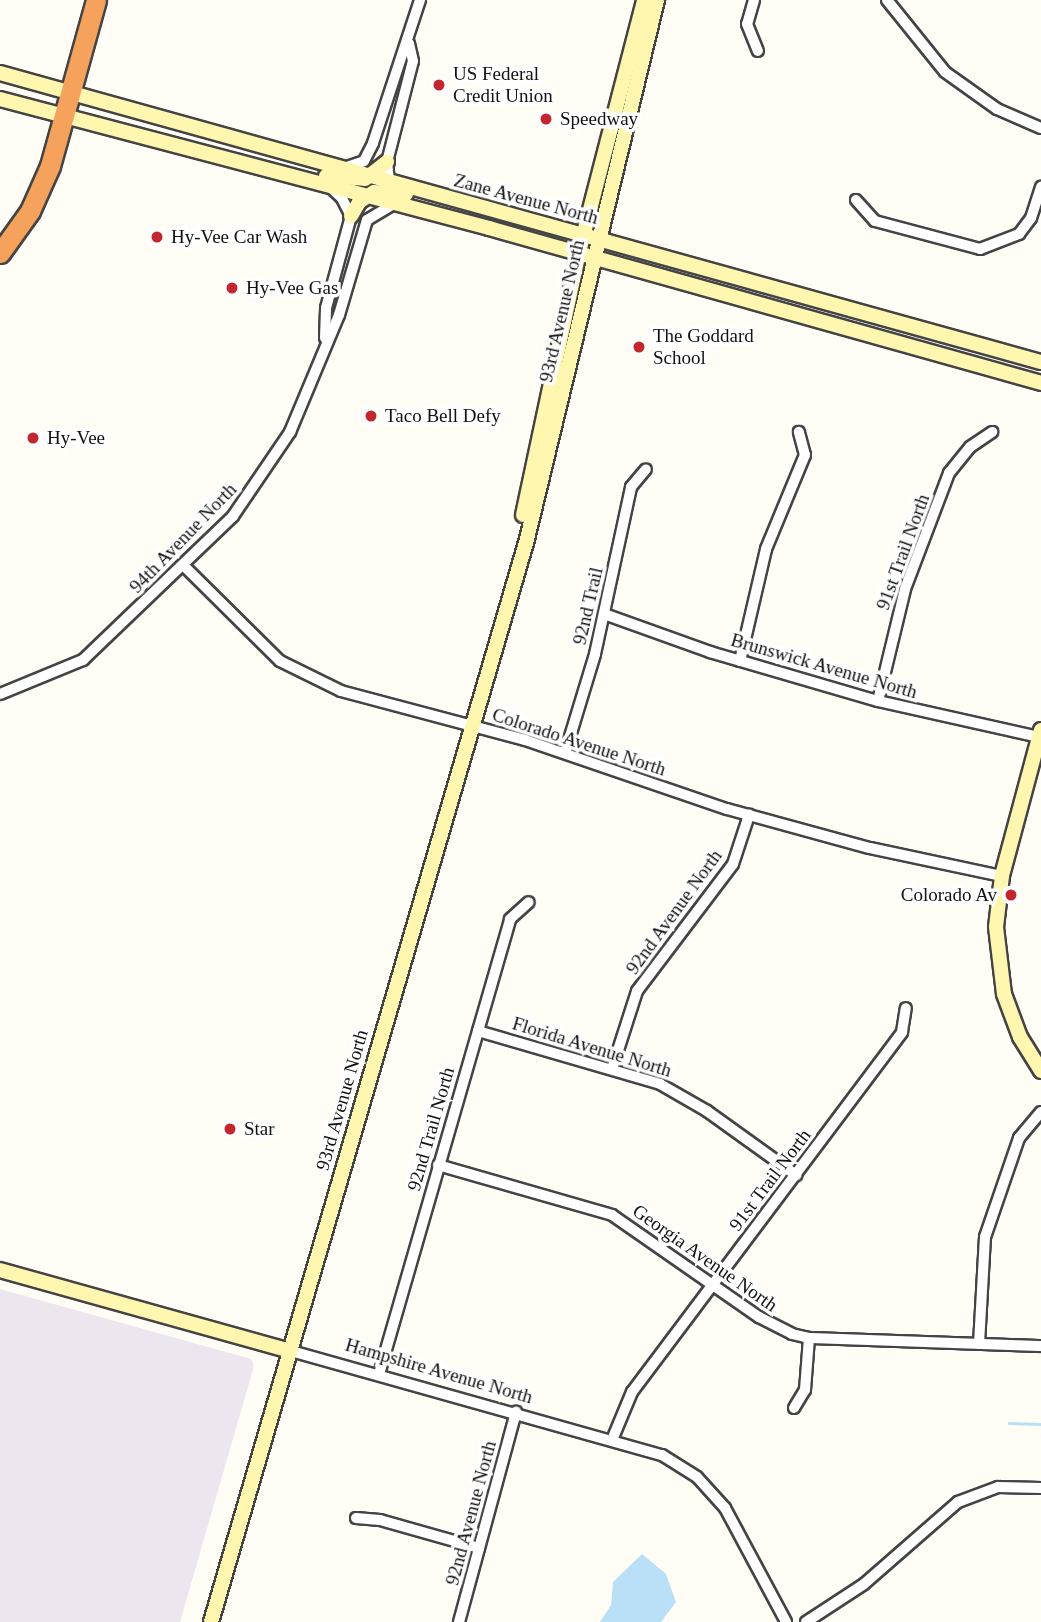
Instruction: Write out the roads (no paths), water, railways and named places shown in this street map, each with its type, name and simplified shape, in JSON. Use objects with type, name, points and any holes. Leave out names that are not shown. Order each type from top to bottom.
[{"type":"highway","points":[[0,253],[38,195],[64,117],[96,1]]},
{"type":"street","points":[[342,169],[358,164],[367,155],[397,60],[409,43],[420,0]]},
{"type":"street","name":"93rd Avenue North","points":[[211,1622],[512,589],[593,259],[591,237],[644,0]]},
{"type":"street","name":"93rd Avenue North","points":[[512,589],[578,256],[591,237],[657,0]]},
{"type":"street","points":[[754,0],[747,24],[758,51]]},
{"type":"street","points":[[887,0],[945,72],[997,109],[1041,128]]},
{"type":"street","points":[[389,181],[387,162],[413,61],[409,43]]},
{"type":"street","name":"Zane Avenue North","points":[[0,73],[1041,362]]},
{"type":"street","name":"Zane Avenue North","points":[[0,99],[166,145],[395,203],[1041,383]]},
{"type":"street","points":[[166,145],[340,179],[371,176],[387,162]]},
{"type":"street","points":[[328,186],[342,198],[351,216],[366,196],[384,191],[443,204],[483,208]]},
{"type":"street","points":[[856,200],[875,221],[980,249],[1019,234],[1031,218],[1041,187]]},
{"type":"street","name":"94th Avenue North","points":[[0,694],[82,660],[184,566],[233,516],[279,450],[339,315],[367,220],[395,203]]},
{"type":"street","name":"94th Avenue North","points":[[325,345],[326,308],[351,216]]},
{"type":"street","points":[[740,661],[766,549],[805,455],[799,432]]},
{"type":"street","name":"91st Trail North","points":[[878,701],[905,589],[949,473],[970,447],[992,432]]},
{"type":"street","name":"92nd Trail","points":[[565,753],[604,614],[631,487],[646,469]]},
{"type":"street","name":"Colorado Avenue North","points":[[184,566],[280,661],[310,679],[565,753],[749,815],[846,843],[1002,876]]},
{"type":"street","name":"Brunswick Avenue North","points":[[604,614],[740,661],[878,701],[1040,734]]},
{"type":"street","points":[[1040,734],[1002,876],[996,927],[1004,994],[1020,1037],[1041,1071]]},
{"type":"street","name":"92nd Avenue North","points":[[612,1069],[637,991],[733,863],[749,815]]},
{"type":"street","name":"92nd Trail North","points":[[379,1374],[510,919],[529,902]]},
{"type":"street","name":"91st Trail North","points":[[612,1440],[632,1392],[902,1032],[906,1009]]},
{"type":"street","name":"Florida Avenue North","points":[[478,1031],[612,1069],[684,1096],[796,1175]]},
{"type":"street","points":[[979,1343],[983,1256],[990,1217],[1019,1138],[1041,1112]]},
{"type":"street","name":"Georgia Avenue North","points":[[438,1166],[596,1208],[775,1327],[809,1338],[1041,1346]]},
{"type":"street","name":"Hampshire Avenue North","points":[[0,1270],[516,1412],[662,1455],[712,1492],[736,1526],[786,1622]]},
{"type":"street","points":[[794,1408],[805,1390],[809,1338]]},
{"type":"street","name":"92nd Avenue North","points":[[459,1622],[516,1412]]},
{"type":"street","points":[[806,1622],[864,1584],[958,1502],[998,1488],[1041,1488]]},
{"type":"street","points":[[356,1518],[380,1520],[479,1548]]},
{"type":"water","points":[[642,1554],[666,1574],[676,1602],[661,1622],[600,1622],[611,1605],[613,1582]]},
{"type":"waterway","points":[[1009,1423],[1041,1424]]},
{"type":"place","name":"US Federal Credit Union","points":[[439,85]]},
{"type":"place","name":"Speedway","points":[[546,119]]},
{"type":"place","name":"Hy-Vee Car Wash","points":[[157,237]]},
{"type":"place","name":"Hy-Vee Gas","points":[[232,288]]},
{"type":"place","name":"The Goddard School","points":[[639,347]]},
{"type":"place","name":"Taco Bell Defy","points":[[371,416]]},
{"type":"place","name":"Hy-Vee","points":[[33,438]]},
{"type":"place","name":"Colorado Av","points":[[1011,895]]},
{"type":"place","name":"Star","points":[[230,1129]]}]
